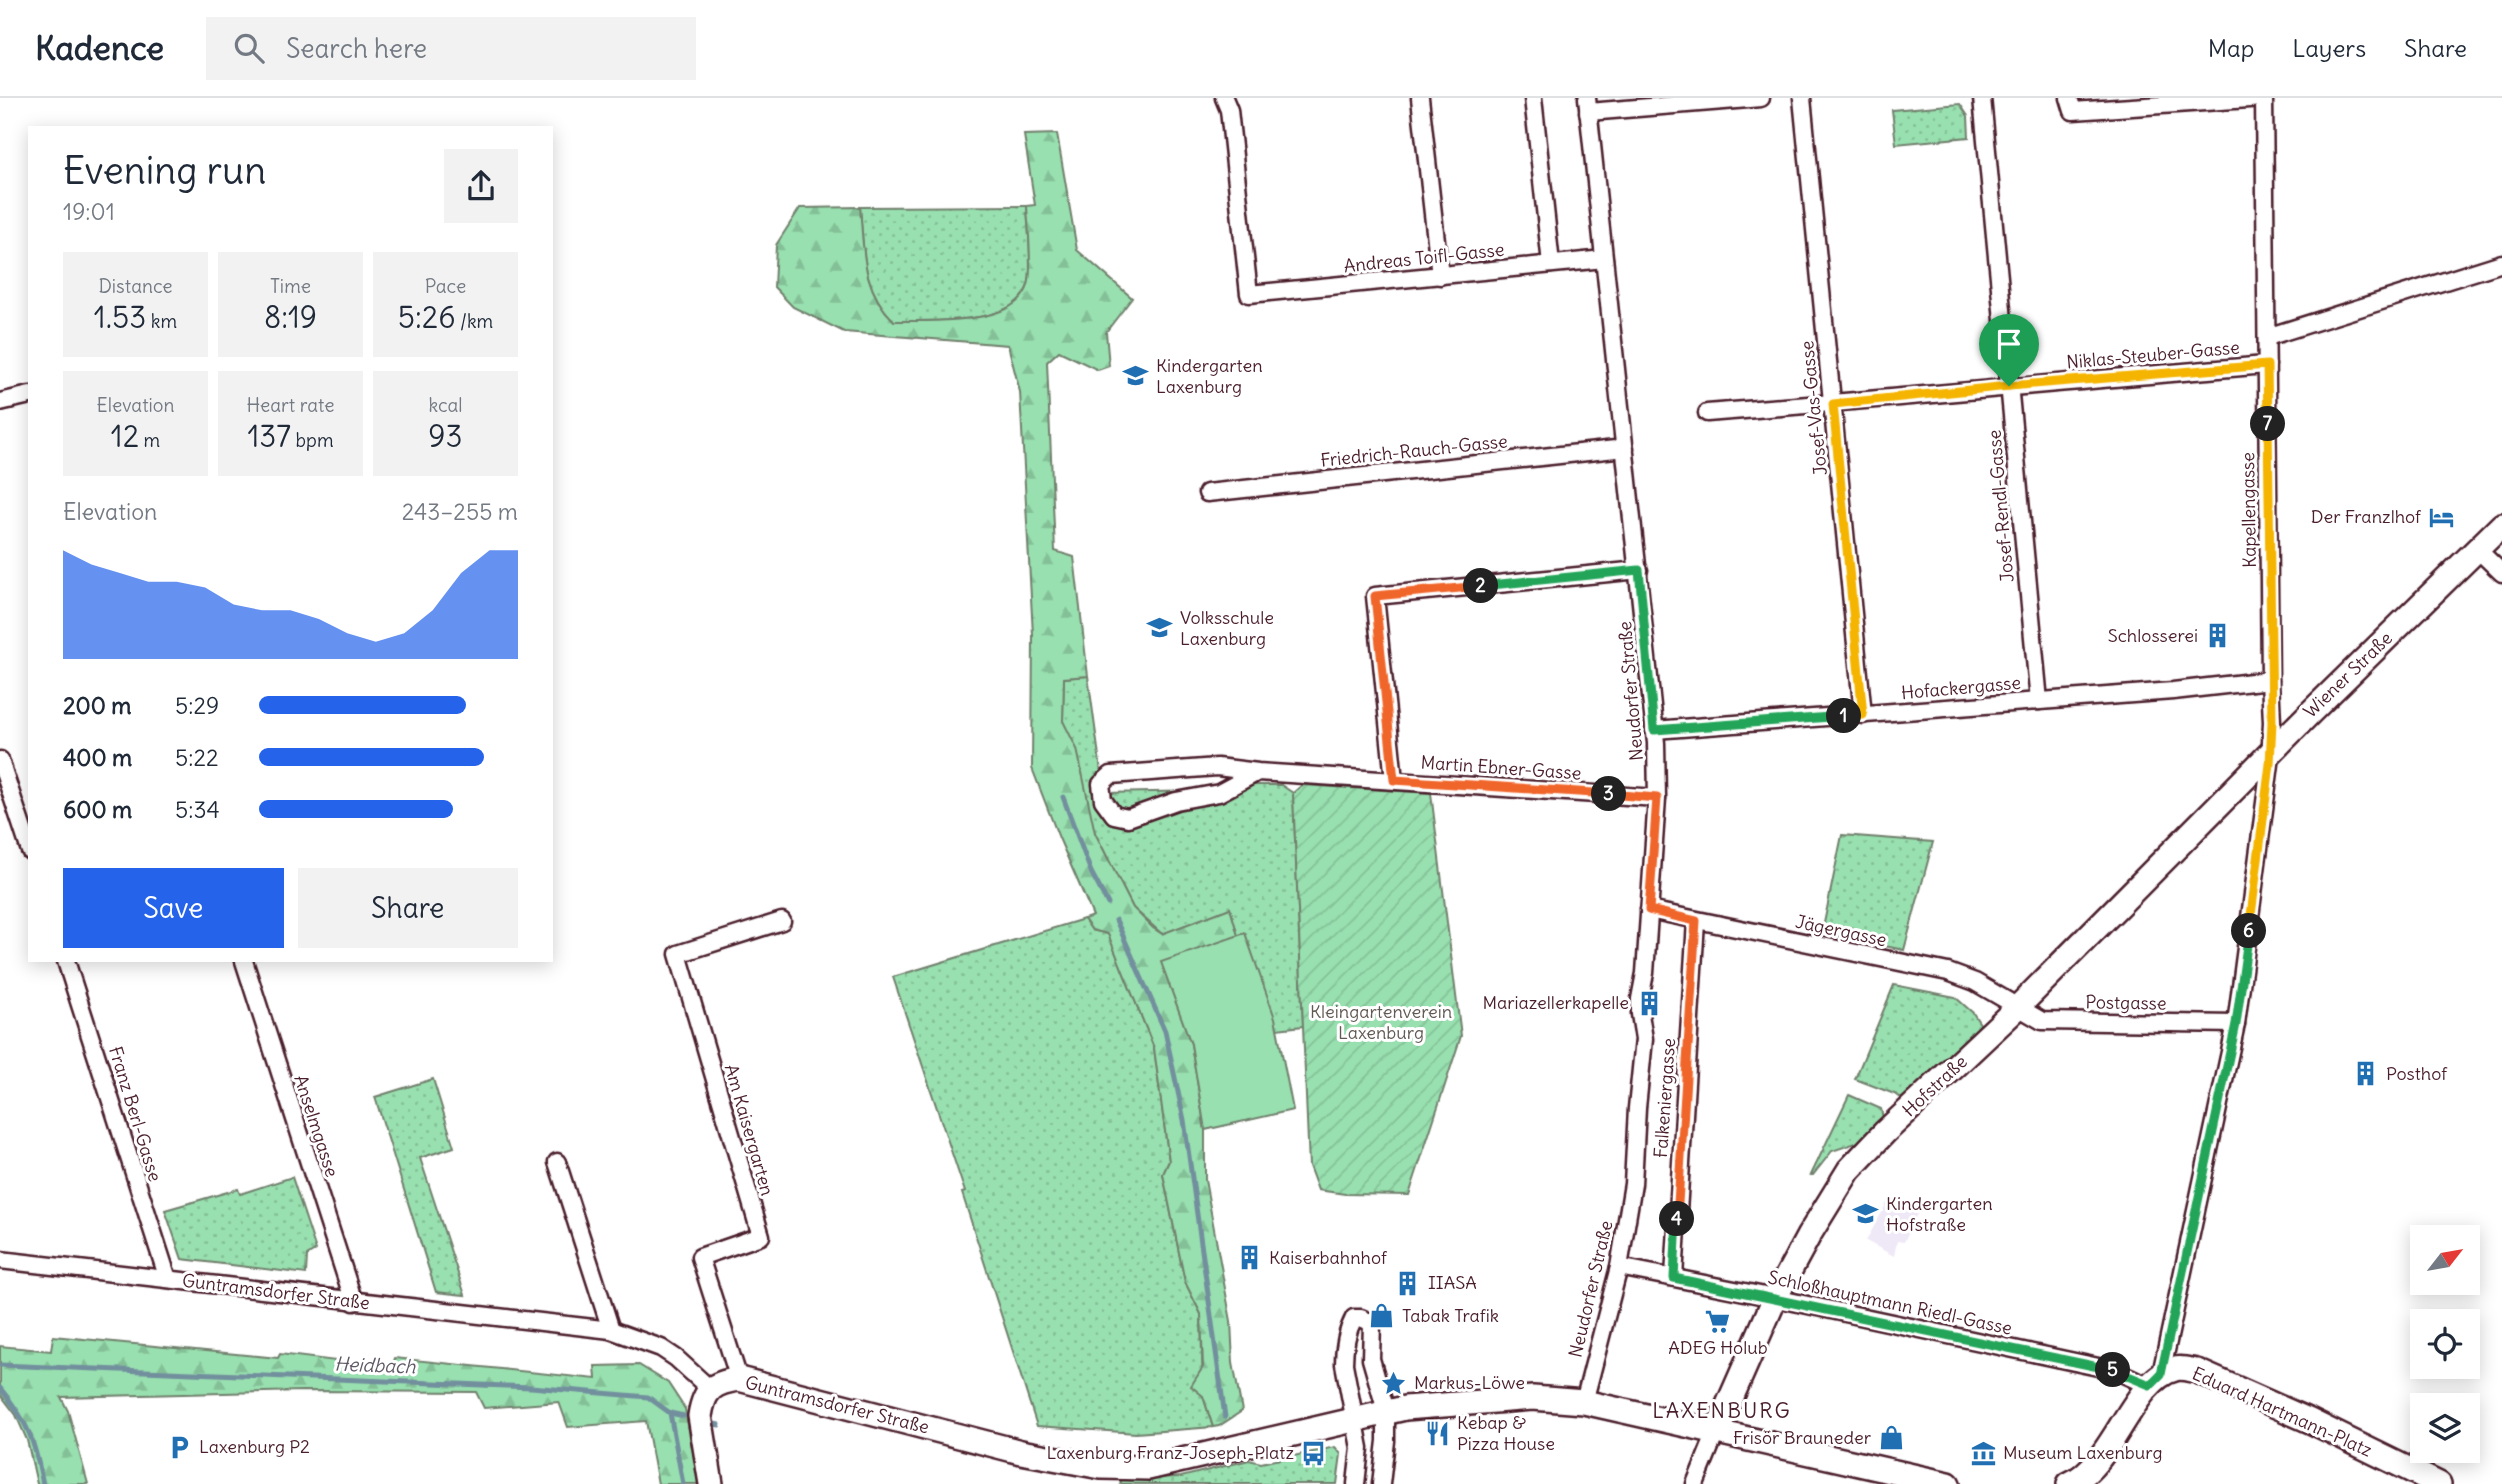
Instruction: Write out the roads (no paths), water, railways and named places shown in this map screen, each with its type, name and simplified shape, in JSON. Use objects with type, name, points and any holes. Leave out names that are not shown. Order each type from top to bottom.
[{"type":"main road","name":"Wiener Straße","points":[[2269,753],[2502,525]]},
{"type":"main road","name":"Hofstraße","points":[[1717,1430],[1775,1298],[1849,1170],[1885,1132],[2018,1007],[2269,753]]},
{"type":"main road","name":"Eduard Hartmann-Platz","points":[[2155,1380],[2178,1368],[2197,1371],[2310,1421],[2439,1484]]},
{"type":"main road","name":"Guntramsdorfer Straße","points":[[710,1389],[720,1383],[739,1379],[1021,1452],[1101,1467],[1148,1468],[1386,1411],[1448,1403],[1532,1398],[1584,1402],[1948,1484]]},
{"type":"main road","points":[[2069,1484],[2080,1480],[2099,1458],[2155,1380]]},
{"type":"main road","points":[[710,1389],[704,1396],[700,1416],[711,1484]]},
{"type":"street","name":"Andreas Toifl-Gasse","points":[[1224,98],[1229,110],[1249,294],[1604,258]]},
{"type":"street","points":[[1420,98],[1440,276]]},
{"type":"street","points":[[1533,98],[1551,264]]},
{"type":"street","points":[[1587,105],[1761,98]]},
{"type":"street","name":"Josef-Vas-Gasse","points":[[1802,98],[1863,715]]},
{"type":"street","name":"Josef-Rendl-Gasse","points":[[1982,98],[2039,701]]},
{"type":"street","points":[[2069,98],[2073,111],[2264,98]]},
{"type":"street","name":"Kapellengasse","points":[[2264,98],[2272,722],[2269,753]]},
{"type":"street","name":"Neudorfer Straße","points":[[1584,1402],[1619,1267],[1633,1184],[1644,1039],[1640,1007],[1645,973],[1657,798],[1654,730],[1639,570],[1587,105]]},
{"type":"street","points":[[2267,337],[2502,264]]},
{"type":"street","name":"Niklas-Steuber-Gasse","points":[[1707,413],[2267,365]]},
{"type":"street","points":[[0,401],[28,395]]},
{"type":"street","name":"Friedrich-Rauch-Gasse","points":[[1207,493],[1625,448]]},
{"type":"street","points":[[2477,549],[2502,573]]},
{"type":"street","points":[[1394,780],[1375,596],[1639,570]]},
{"type":"street","name":"Hofackergasse","points":[[1654,730],[2173,691],[2270,680]]},
{"type":"street","points":[[2155,1380],[2236,1024],[2263,823],[2269,753]]},
{"type":"street","points":[[0,761],[28,845]]},
{"type":"street","name":"Martin Ebner-Gasse","points":[[1258,772],[1219,793],[1176,801],[1128,818],[1114,815],[1103,800],[1101,784],[1111,775],[1217,767],[1258,772],[1657,798]]},
{"type":"street","name":"Jägergasse","points":[[1649,910],[1948,972],[1975,982],[2018,1007]]},
{"type":"street","name":"Am Kaisergarten","points":[[739,1379],[700,1257],[761,1236],[678,954],[782,921]]},
{"type":"street","name":"Falkeniergasse","points":[[1674,1278],[1696,921]]},
{"type":"street","name":"Franz Berl-Gasse","points":[[66,962],[168,1279]]},
{"type":"street","name":"Anselmgasse","points":[[244,962],[354,1302]]},
{"type":"street","name":"Postgasse","points":[[2018,1007],[2042,1021],[2236,1024]]},
{"type":"street","points":[[557,1162],[611,1329]]},
{"type":"street","name":"Guntramsdorfer Straße","points":[[0,1260],[611,1329],[661,1348],[710,1389]]},
{"type":"street","name":"Schloßhauptmann Riedl-Gasse","points":[[1619,1267],[2155,1380]]},
{"type":"street","points":[[1356,1484],[1360,1448],[1344,1353],[1354,1318],[1372,1323],[1371,1359],[1386,1411],[1381,1484]]},
{"type":"street","name":"Hofstraße","points":[[1695,1484],[1717,1430]]},
{"type":"waterway","points":[[1063,797],[1091,872],[1108,904]]},
{"type":"waterway","points":[[1116,920],[1165,1031],[1184,1120],[1225,1417]]},
{"type":"waterway","name":"Heidbach","points":[[0,1365],[531,1387],[648,1397],[670,1413],[683,1484]]},
{"type":"waterway","points":[[0,1388],[18,1412],[29,1433],[43,1484]]},
{"type":"waterway","points":[[670,1413],[684,1416]]},
{"type":"waterway","points":[[710,1423],[719,1425]]},
{"type":"place","name":"Kindergarten Laxenburg","points":[[1136,376]]},
{"type":"place","name":"Der Franzlhof","points":[[2441,517]]},
{"type":"place","name":"Volksschule Laxenburg","points":[[1160,628]]},
{"type":"place","name":"Schlosserei","points":[[2218,636]]},
{"type":"place","name":"Mariazellerkapelle","points":[[1649,1003]]},
{"type":"place","name":"Posthof","points":[[2366,1074]]},
{"type":"place","name":"Kindergarten Hofstraße","points":[[1866,1214]]},
{"type":"place","name":"Kaiserbahnhof","points":[[1249,1258]]},
{"type":"place","name":"IIASA","points":[[1408,1283]]},
{"type":"place","name":"Tabak Trafik","points":[[1382,1316]]},
{"type":"place","name":"ADEG Holub","points":[[1718,1321]]},
{"type":"place","name":"Markus-Löwe","points":[[1394,1383]]},
{"type":"place","name":"Kebap & Pizza House","points":[[1437,1433]]},
{"type":"place","name":"Frisör Brauneder","points":[[1891,1438]]},
{"type":"place","name":"Laxenburg P2","points":[[179,1447]]},
{"type":"place","name":"Laxenburg Franz-Joseph-Platz","points":[[1314,1453]]},
{"type":"place","name":"Museum Laxenburg","points":[[1983,1453]]},
{"type":"district","name":"LAXENBURG","points":[[1722,1411]]},
{"type":"park label","name":"Kleingartenverein Laxenburg","points":[[1381,1022]]}]
